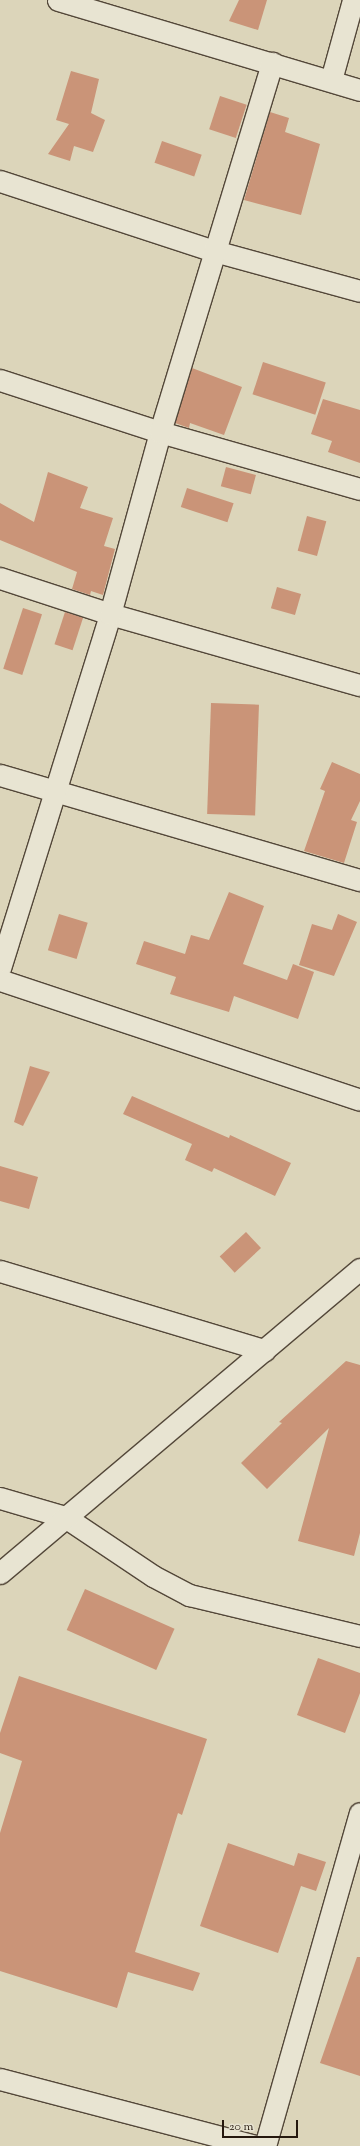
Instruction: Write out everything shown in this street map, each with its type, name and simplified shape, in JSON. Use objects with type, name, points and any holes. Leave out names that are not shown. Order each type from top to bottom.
[{"type":"street","points":[[58,0],[331,80],[360,90]]},
{"type":"street","points":[[331,80],[353,0]]},
{"type":"street","points":[[0,968],[110,614],[160,432],[272,63]]},
{"type":"street","points":[[0,181],[214,251],[360,291]]},
{"type":"street","points":[[0,380],[160,432],[360,489]]},
{"type":"street","points":[[0,578],[110,614],[360,684]]},
{"type":"street","points":[[0,774],[360,880]]},
{"type":"street","points":[[0,980],[360,1100]]},
{"type":"street","points":[[0,1573],[360,1269]]},
{"type":"street","points":[[0,1271],[264,1350]]},
{"type":"street","points":[[0,1498],[65,1517],[153,1576],[189,1595],[360,1636]]},
{"type":"street","points":[[265,2146],[360,1813]]},
{"type":"street","points":[[0,2079],[230,2144],[256,2146]]},
{"type":"building","points":[[239,0],[267,0],[258,30],[229,21]]},
{"type":"building","points":[[71,71],[99,79],[91,113],[105,120],[93,152],[74,146],[70,161],[48,154],[69,124],[56,120]]},
{"type":"building","points":[[220,96],[247,105],[236,138],[209,129]]},
{"type":"building","points":[[270,112],[289,118],[285,132],[320,144],[301,215],[244,200]]},
{"type":"building","points":[[162,141],[202,155],[194,176],[155,163]]},
{"type":"building","points":[[263,362],[326,382],[315,415],[252,394]]},
{"type":"building","points":[[192,368],[242,387],[224,435],[190,423],[189,428],[175,423]]},
{"type":"building","points":[[323,399],[360,410],[360,463],[328,452],[332,441],[311,434]]},
{"type":"building","points":[[226,467],[256,475],[251,494],[221,486]]},
{"type":"building","points":[[48,472],[88,487],[80,508],[113,518],[104,546],[115,549],[103,595],[91,591],[90,595],[72,589],[77,572],[0,540],[0,503],[34,522]]},
{"type":"building","points":[[187,488],[234,503],[227,522],[181,507]]},
{"type":"building","points":[[307,516],[326,521],[317,556],[298,551]]},
{"type":"building","points":[[277,587],[301,594],[295,615],[271,608]]},
{"type":"building","points":[[23,608],[42,614],[22,675],[3,669]]},
{"type":"building","points":[[65,612],[83,618],[73,650],[54,644]]},
{"type":"building","points":[[211,703],[259,705],[255,816],[207,814]]},
{"type":"building","points":[[332,762],[360,774],[360,801],[351,820],[357,822],[344,863],[304,851],[325,791],[320,789]]},
{"type":"building","points":[[229,892],[264,906],[243,964],[287,980],[293,964],[314,972],[298,1019],[234,996],[229,1012],[170,994],[176,977],[136,964],[144,941],[185,954],[191,935],[209,940]]},
{"type":"building","points":[[59,914],[88,923],[77,959],[48,950]]},
{"type":"building","points":[[338,914],[357,922],[334,976],[299,965],[312,924],[332,930]]},
{"type":"building","points":[[30,1066],[50,1072],[23,1126],[14,1122]]},
{"type":"building","points":[[132,1096],[229,1138],[230,1135],[291,1163],[275,1196],[214,1168],[212,1172],[185,1160],[192,1144],[123,1114]]},
{"type":"building","points":[[0,1166],[38,1177],[29,1209],[0,1201]]},
{"type":"building","points":[[246,1232],[261,1248],[235,1273],[220,1257]]},
{"type":"building","points":[[346,1361],[360,1365],[360,1533],[354,1556],[298,1541],[329,1428],[267,1489],[241,1463],[282,1423],[279,1422]]},
{"type":"building","points":[[85,1589],[175,1629],[156,1670],[67,1630]]},
{"type":"building","points":[[318,1658],[360,1673],[360,1693],[345,1733],[297,1715]]},
{"type":"building","points":[[19,1676],[207,1739],[182,1815],[178,1813],[135,1952],[200,1973],[193,1991],[128,1972],[117,2008],[0,1971],[0,1833],[22,1761],[0,1753],[0,1733]]},
{"type":"building","points":[[228,1843],[294,1866],[298,1853],[326,1862],[316,1891],[301,1886],[278,1953],[200,1926]]},
{"type":"building","points":[[357,1957],[360,1957],[360,2076],[320,2063]]}]
